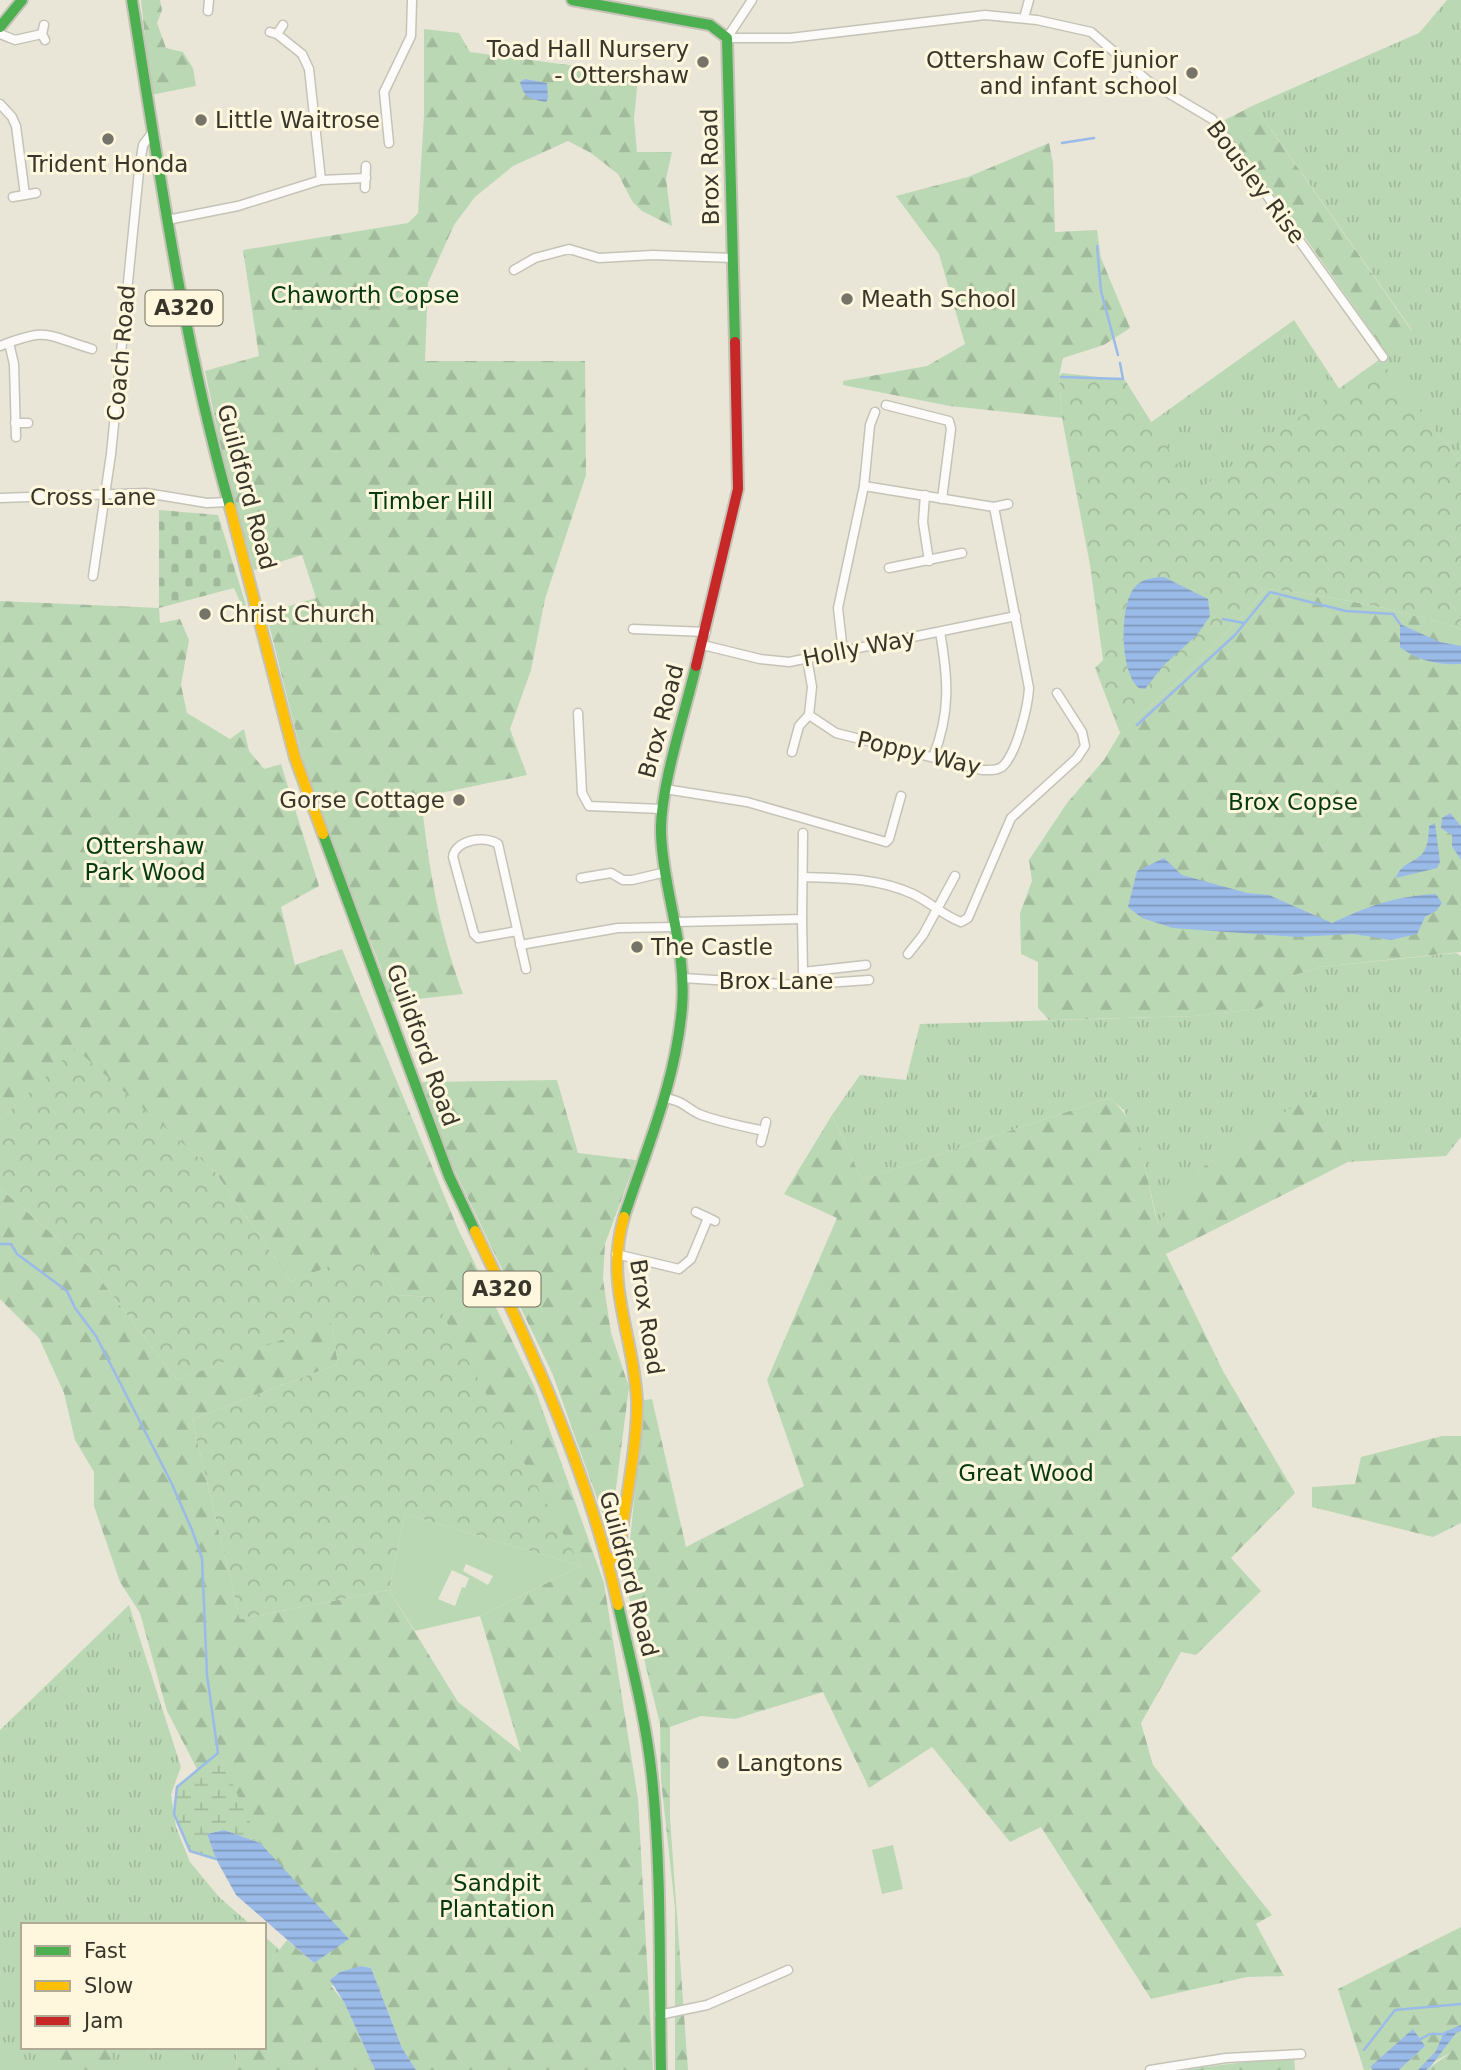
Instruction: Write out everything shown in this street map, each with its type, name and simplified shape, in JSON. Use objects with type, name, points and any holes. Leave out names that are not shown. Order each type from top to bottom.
[{"type":"main road","points":[[0,27],[22,0]]},
{"type":"main road","name":"Guildford Road","points":[[134,0],[167,220],[209,433],[295,758],[449,1176],[545,1378],[607,1562],[635,1676],[652,1775],[657,1832],[662,2070]]},
{"type":"main road","points":[[572,0],[710,25],[727,38]]},
{"type":"main road","name":"Brox Road","points":[[607,1562],[615,1556],[620,1545],[637,1405],[637,1382],[617,1292],[616,1254],[619,1232],[665,1098],[680,1029],[682,978],[660,835],[662,809],[738,489],[727,38]]},
{"type":"street","points":[[208,11],[209,0]]},
{"type":"street","points":[[389,143],[384,92],[411,36],[412,0]]},
{"type":"street","points":[[727,38],[752,0]]},
{"type":"street","points":[[1024,18],[1029,0]]},
{"type":"street","name":"Bousley Rise","points":[[727,38],[790,38],[985,15],[1024,18],[1091,32],[1148,81],[1212,119],[1384,356]]},
{"type":"street","points":[[283,24],[273,33],[302,54],[309,69],[321,180]]},
{"type":"street","points":[[0,34],[15,40],[44,33]]},
{"type":"street","points":[[0,104],[16,126],[25,195]]},
{"type":"street","name":"Coach Road","points":[[93,576],[106,495],[139,171],[143,145],[152,133]]},
{"type":"street","points":[[365,188],[366,166]]},
{"type":"street","points":[[167,220],[238,206],[321,180],[366,178]]},
{"type":"street","points":[[13,197],[36,192]]},
{"type":"street","points":[[514,271],[535,258],[569,248],[599,258],[653,255],[733,258]]},
{"type":"street","points":[[16,437],[14,364],[4,344],[46,333],[92,349]]},
{"type":"street","points":[[886,405],[949,421],[951,429],[942,499]]},
{"type":"street","points":[[843,652],[838,608],[864,486],[870,425],[874,412]]},
{"type":"street","points":[[15,424],[28,423]]},
{"type":"street","points":[[864,486],[994,507],[1008,504]]},
{"type":"street","name":"Cross Lane","points":[[0,498],[146,493],[207,503],[227,502]]},
{"type":"street","points":[[925,495],[923,522],[929,561]]},
{"type":"street","points":[[994,507],[1016,616]]},
{"type":"street","points":[[889,568],[962,553]]},
{"type":"street","name":"Holly Way","points":[[703,645],[770,661],[807,658],[1016,616]]},
{"type":"street","name":"Poppy Way","points":[[809,715],[836,733],[982,770],[1004,766],[1028,705],[1029,688],[1016,616]]},
{"type":"street","points":[[636,632],[706,632]]},
{"type":"street","points":[[933,757],[943,722],[949,679],[940,632]]},
{"type":"street","points":[[792,752],[799,726],[809,715],[811,687],[807,658]]},
{"type":"street","points":[[803,877],[869,880],[910,893],[953,919],[961,922],[968,918],[1011,818],[1083,752],[1083,732],[1057,693]]},
{"type":"street","points":[[578,713],[582,793],[586,804],[593,807],[662,809]]},
{"type":"street","points":[[665,789],[747,802],[886,842],[890,839],[901,796]]},
{"type":"street","points":[[803,833],[803,972],[866,965]]},
{"type":"street","points":[[517,930],[487,938],[478,938],[474,934],[453,857],[460,845],[483,839],[498,844],[526,969]]},
{"type":"street","points":[[581,878],[611,873],[623,880],[632,880],[666,872]]},
{"type":"street","points":[[908,954],[923,935],[955,876]]},
{"type":"street","points":[[520,945],[618,928],[802,919]]},
{"type":"street","name":"Brox Lane","points":[[682,978],[797,985],[869,980]]},
{"type":"street","points":[[665,1098],[681,1101],[699,1114],[718,1120],[765,1126],[761,1142]]},
{"type":"street","points":[[616,1254],[679,1269],[691,1259],[711,1220],[696,1212]]},
{"type":"street","points":[[659,2015],[707,2005],[788,1970]]},
{"type":"street","points":[[1150,2070],[1226,2058],[1301,2054]]},
{"type":"green space","points":[[141,0],[160,0],[162,10],[157,23],[166,48],[183,52],[193,68],[196,86],[151,95]]},
{"type":"green space","points":[[1447,0],[1461,0],[1461,463],[1383,365],[1376,362],[1412,330],[1254,105],[1419,33]]},
{"type":"green space","name":"Timber Hill","points":[[424,29],[459,33],[470,52],[576,66],[638,78],[634,118],[637,152],[672,152],[666,179],[672,226],[642,211],[632,201],[618,174],[591,153],[568,141],[513,166],[475,197],[454,225],[428,283],[425,361],[585,361],[586,475],[545,599],[531,670],[510,729],[527,775],[421,797],[436,897],[447,945],[463,994],[390,1002],[380,966],[308,780],[266,613],[316,598],[302,555],[254,570],[226,472],[205,371],[259,356],[243,250],[408,223],[418,213],[424,115]]},
{"type":"green space","points":[[1254,105],[1412,331],[1387,354],[1292,219],[1219,123]]},
{"type":"green space","points":[[1049,143],[1053,163],[1055,232],[1097,230],[1101,258],[1130,328],[1104,345],[1063,358],[1059,376],[1062,418],[950,406],[843,385],[843,381],[927,366],[965,344],[939,254],[896,196],[968,177]]},
{"type":"green space","points":[[1294,320],[1340,390],[1195,493],[1150,423]]},
{"type":"green space","points":[[1376,362],[1383,364],[1461,463],[1461,629],[1365,604],[1267,589],[1197,664],[1120,733],[1095,668],[1103,660],[1090,565],[1062,418],[1059,376],[1062,373],[1125,380],[1195,492]]},
{"type":"green space","points":[[159,510],[218,515],[246,605],[242,606],[234,588],[159,608]]},
{"type":"green space","name":"Brox Copse","points":[[1267,589],[1365,604],[1461,629],[1461,952],[1320,967],[1292,976],[1290,992],[1257,1009],[1194,1016],[1049,1020],[1038,1008],[1038,962],[1021,954],[1020,913],[1032,881],[1029,860],[1067,803],[1104,760],[1120,733],[1197,664]]},
{"type":"green space","points":[[0,601],[159,608],[160,623],[180,619],[189,640],[181,685],[187,713],[230,739],[244,729],[249,751],[264,769],[281,764],[319,886],[281,907],[295,965],[342,949],[458,1229],[534,1386],[604,1583],[638,1799],[653,2070],[416,2070],[402,2048],[371,1968],[361,1966],[331,1986],[344,2002],[375,2070],[236,2070],[237,2049],[266,2049],[266,1967],[287,1940],[314,1963],[260,1843],[221,1826],[183,1790],[197,1769],[167,1711],[140,1613],[120,1582],[94,1506],[94,1472],[75,1440],[64,1393],[39,1338],[0,1299],[0,1188],[94,1271],[177,1380],[331,1320],[338,1364],[192,1419],[240,1619],[389,1590],[458,1702],[521,1752],[480,1616],[581,1566],[481,1390],[433,1297],[396,1295],[372,1251],[291,1281],[215,1172],[75,1049],[0,1121]]},
{"type":"green space","points":[[1456,953],[1461,956],[1461,1137],[1446,1156],[1348,1162],[1315,1093],[1203,1167],[1158,1225],[1145,1166],[1124,1110],[1109,1098],[862,1180],[832,1115],[860,1075],[906,1080],[920,1024],[1194,1016],[1257,1009],[1292,976],[1320,967]]},
{"type":"green space","points":[[75,1048],[215,1172],[291,1281],[372,1250],[396,1295],[433,1297],[581,1566],[405,1514],[389,1590],[240,1619],[192,1419],[338,1364],[331,1321],[177,1380],[94,1271],[0,1188],[0,1121]]},
{"type":"green space","points":[[557,1080],[578,1153],[636,1160],[605,1244],[603,1279],[611,1333],[629,1387],[610,1535],[553,1375],[450,1161],[419,1082]]},
{"type":"green space","name":"Great Wood","points":[[1315,1092],[1348,1162],[1166,1254],[1223,1371],[1295,1493],[1231,1558],[1261,1591],[1196,1655],[1181,1652],[1141,1723],[1153,1765],[1272,1915],[1256,1924],[1284,1976],[1247,1977],[1151,1999],[1041,1827],[1010,1842],[932,1747],[869,1788],[823,1692],[735,1719],[701,1716],[670,1727],[670,1818],[688,2070],[675,2070],[675,1908],[661,1780],[660,1724],[622,1569],[629,1551],[644,1400],[652,1399],[686,1547],[804,1486],[767,1380],[837,1218],[784,1194],[832,1115],[862,1180],[1109,1098],[1121,1109],[1137,1139],[1158,1224],[1203,1167]]},
{"type":"green space","points":[[1442,1436],[1461,1436],[1461,1523],[1433,1537],[1312,1507],[1312,1487],[1355,1484],[1361,1457]]},
{"type":"green space","points":[[405,1514],[581,1566],[480,1616],[415,1631],[389,1590]],"holes":[[[466,1564],[493,1576],[488,1585],[463,1571]],[[452,1570],[469,1578],[465,1588],[462,1587],[455,1606],[438,1599]]]},
{"type":"green space","points":[[129,1605],[181,1767],[171,1794],[176,1827],[190,1862],[219,1897],[249,1923],[21,1923],[21,2049],[237,2049],[236,2070],[0,2070],[0,1730]]},
{"type":"green space","points":[[218,1753],[260,1843],[224,1830],[207,1834],[216,1859],[190,1851],[174,1814],[177,1787]]},
{"type":"green space","points":[[893,1845],[903,1889],[882,1894],[872,1850]]},
{"type":"green space","points":[[1461,1927],[1461,2070],[1426,2070],[1452,2052],[1419,2070],[1399,2070],[1425,2046],[1370,2067],[1373,2070],[1364,2070],[1338,1989]]},
{"type":"green space","points":[[266,1938],[280,1950],[266,1968]]},
{"type":"green space","points":[[38,2049],[114,2049],[99,2070],[53,2070],[40,2057]]},
{"type":"green space","points":[[1294,2056],[1295,2070],[1187,2070],[1189,2069]]},
{"type":"water","points":[[525,79],[547,83],[546,102],[526,95],[520,82]]},
{"type":"water","points":[[1164,577],[1208,599],[1210,616],[1197,635],[1163,666],[1145,689],[1139,688],[1128,669],[1125,655],[1126,610],[1129,597],[1140,582]]},
{"type":"water","points":[[1400,624],[1440,642],[1461,646],[1461,664],[1429,661],[1407,652],[1400,647]]},
{"type":"water","points":[[1450,813],[1461,826],[1461,860],[1452,846],[1452,835],[1441,828],[1442,818]]},
{"type":"water","points":[[1435,823],[1440,862],[1437,868],[1396,878],[1400,870],[1421,855],[1428,840],[1429,826]]},
{"type":"water","points":[[1164,858],[1182,875],[1247,893],[1269,895],[1332,923],[1370,907],[1407,897],[1436,894],[1442,903],[1436,911],[1425,917],[1417,934],[1391,940],[1353,934],[1297,937],[1173,928],[1142,918],[1128,907],[1137,871]]},
{"type":"water","points":[[224,1830],[260,1843],[349,1939],[314,1963],[236,1895],[216,1859],[207,1834]]},
{"type":"water","points":[[361,1966],[371,1968],[402,2048],[416,2070],[375,2070],[344,2002],[330,1980],[340,1972]]},
{"type":"water","points":[[1461,2025],[1461,2031],[1456,2033],[1431,2066],[1426,2070],[1418,2070],[1436,2051],[1444,2032]]},
{"type":"water","points":[[1413,2029],[1425,2046],[1399,2070],[1373,2070],[1370,2067]]},
{"type":"waterway","points":[[1062,143],[1094,138]]},
{"type":"waterway","points":[[1097,246],[1101,291],[1118,355]]},
{"type":"waterway","points":[[1061,377],[1123,379],[1120,363]]},
{"type":"waterway","points":[[1137,725],[1235,635],[1270,592],[1346,611],[1393,614],[1400,624]]},
{"type":"waterway","points":[[1223,619],[1244,623]]},
{"type":"waterway","points":[[0,1244],[11,1244],[17,1254],[67,1291],[75,1308],[96,1336],[171,1482],[202,1558],[207,1675],[218,1753],[177,1787],[174,1814],[190,1851],[216,1859]]},
{"type":"waterway","points":[[1364,2050],[1395,2010],[1461,2004]]},
{"type":"waterway","points":[[1419,2040],[1430,2034],[1445,2034]]},
{"type":"traffic: fast","points":[[0,27],[22,0]]},
{"type":"traffic: fast","points":[[132,0],[185,319],[213,445],[230,507]]},
{"type":"traffic: fast","points":[[572,0],[710,25],[727,38],[735,342]]},
{"type":"traffic: fast","points":[[624,1217],[667,1088],[679,1034],[683,985],[661,833],[664,794],[696,666]]},
{"type":"traffic: fast","points":[[323,834],[449,1176],[475,1231]]},
{"type":"traffic: fast","points":[[618,1605],[642,1712],[652,1777],[659,1887],[661,2070]]},
{"type":"traffic: slow","points":[[230,507],[295,758],[323,834]]},
{"type":"traffic: slow","points":[[607,1562],[616,1556],[620,1545],[637,1417],[635,1377],[622,1310],[617,1265],[624,1217]]},
{"type":"traffic: slow","points":[[475,1231],[518,1322],[575,1461],[592,1508],[618,1605]]},
{"type":"traffic: jam","points":[[696,666],[738,489],[735,342]]},
{"type":"place","name":"Toad Hall Nursery - Ottershaw","points":[[703,62]]},
{"type":"place","name":"Ottershaw CofE junior and infant school","points":[[1192,73]]},
{"type":"place","name":"Little Waitrose","points":[[201,120]]},
{"type":"place","name":"Trident Honda","points":[[108,139]]},
{"type":"place","name":"Meath School","points":[[847,299]]},
{"type":"place","name":"Christ Church","points":[[205,614]]},
{"type":"place","name":"Gorse Cottage","points":[[459,800]]},
{"type":"place","name":"The Castle","points":[[637,947]]},
{"type":"place","name":"Langtons","points":[[723,1763]]},
{"type":"park label","name":"Chaworth Copse","points":[[365,295]]},
{"type":"park label","name":"Ottershaw Park Wood","points":[[145,859]]},
{"type":"park label","name":"Sandpit Plantation","points":[[497,1896]]}]
